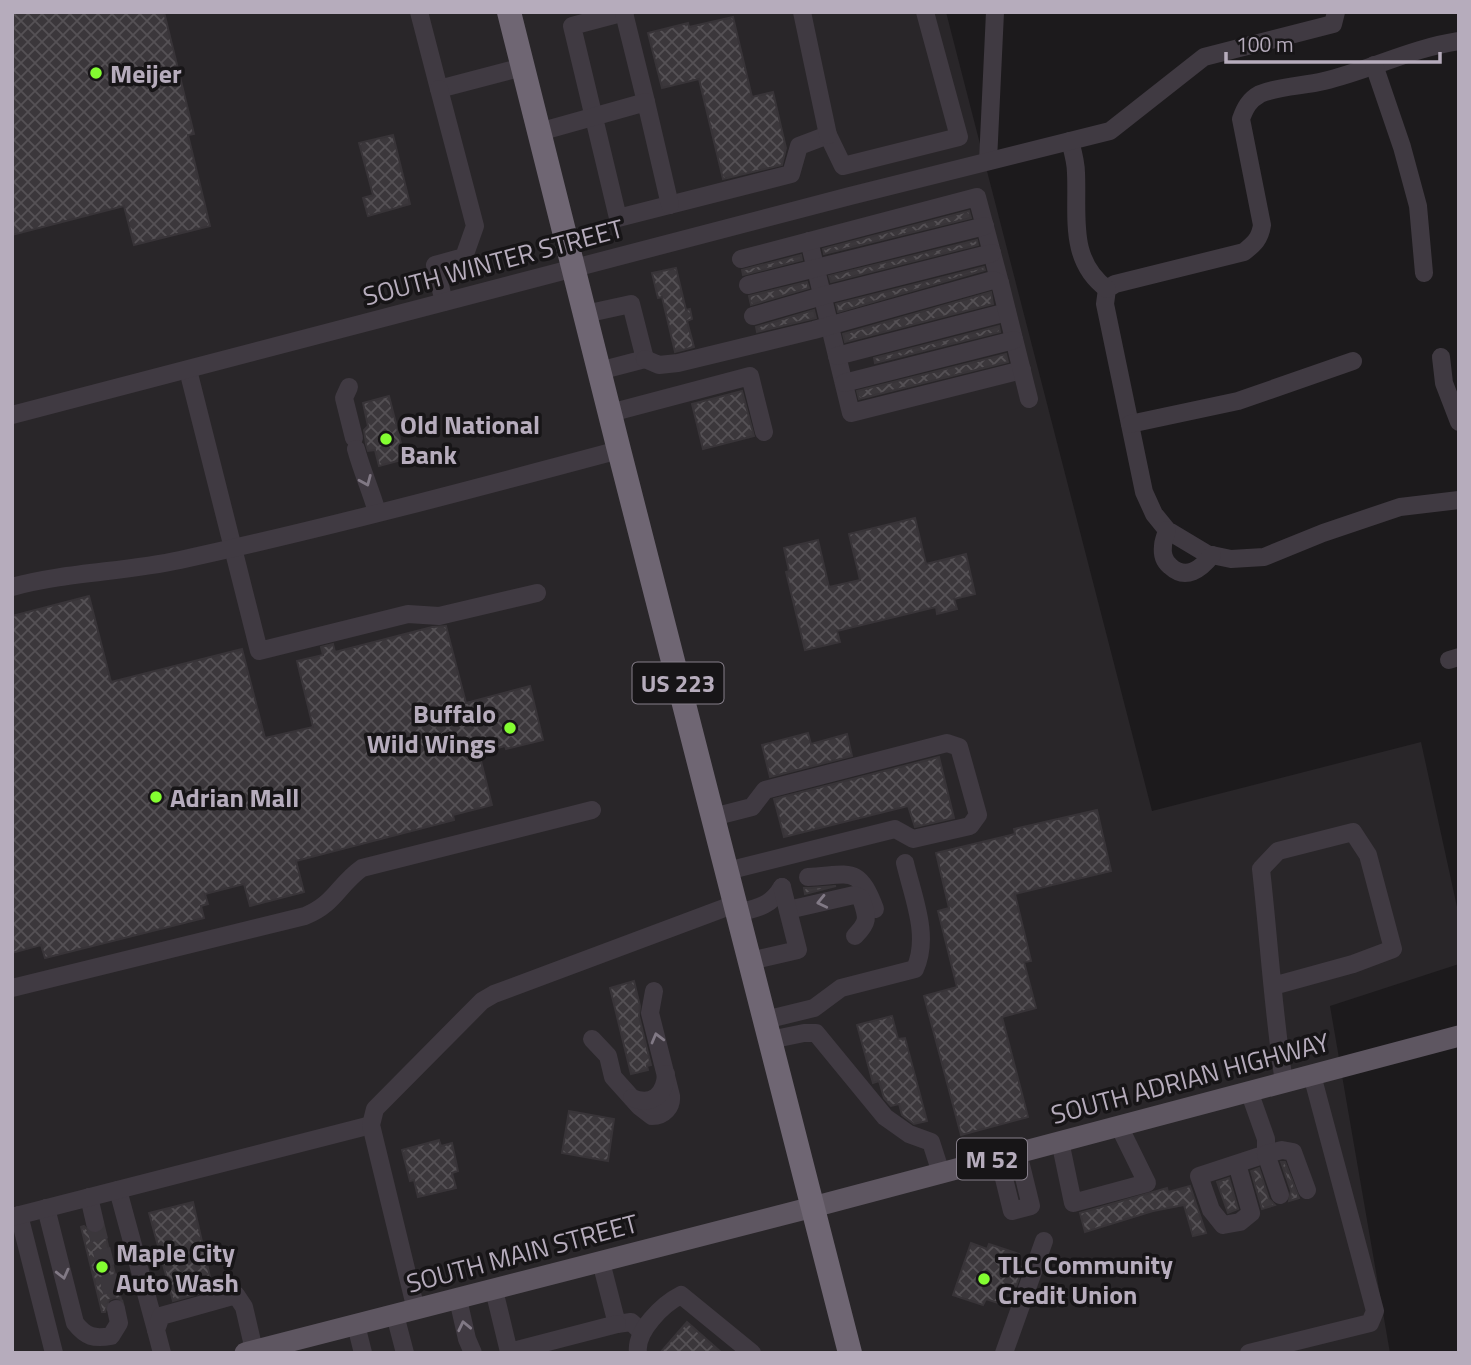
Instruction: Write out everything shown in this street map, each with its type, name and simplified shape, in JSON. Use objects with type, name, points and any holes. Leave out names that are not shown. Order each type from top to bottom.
[{"type":"highway","name":"US 223","points":[[509,12],[850,1353]]},
{"type":"main road","name":"SOUTH ADRIAN HIGHWAY","points":[[813,1207],[1459,1036]]},
{"type":"main road","name":"SOUTH MAIN STREET","points":[[250,1352],[813,1207]]},
{"type":"street","points":[[419,12],[475,226],[464,257],[435,265],[444,302]]},
{"type":"street","points":[[670,205],[625,12],[572,26],[618,218],[670,205],[791,174],[799,146],[828,135]]},
{"type":"street","points":[[802,12],[828,135],[843,166],[959,137],[925,12]]},
{"type":"street","points":[[988,161],[995,12]]},
{"type":"street","name":"SOUTH WINTER STREET","points":[[12,415],[1110,131],[1204,57],[1333,24],[1336,12]]},
{"type":"street","points":[[1107,289],[1124,281],[1244,252],[1255,244],[1262,225],[1241,119],[1252,99],[1263,93],[1325,81],[1433,44],[1459,41]]},
{"type":"street","points":[[1374,65],[1402,147],[1418,205],[1424,273]]},
{"type":"street","points":[[439,89],[523,67]]},
{"type":"street","points":[[539,132],[646,102]]},
{"type":"street","points":[[1070,141],[1076,171],[1075,226],[1078,245],[1089,271],[1097,282],[1107,289]]},
{"type":"street","points":[[741,259],[977,197],[1029,399]]},
{"type":"street","points":[[748,285],[985,226]]},
{"type":"street","points":[[809,241],[851,413],[1022,370]]},
{"type":"street","points":[[753,316],[992,253]]},
{"type":"street","points":[[599,371],[645,359],[659,365],[678,363],[830,326],[984,283],[1000,283]]},
{"type":"street","points":[[1107,289],[1105,303],[1144,492],[1154,514],[1167,530],[1186,543],[1212,555],[1231,559],[1264,557],[1323,533],[1400,507],[1459,500]]},
{"type":"street","points":[[585,314],[631,304],[645,359]]},
{"type":"street","points":[[837,356],[1007,312]]},
{"type":"street","points":[[844,383],[1014,340]]},
{"type":"street","points":[[1441,357],[1444,383],[1459,422]]},
{"type":"street","points":[[1130,424],[1238,401],[1353,361]]},
{"type":"street","points":[[188,370],[259,651],[408,614],[439,616],[537,593]]},
{"type":"street","points":[[610,413],[750,376],[764,432]]},
{"type":"street","points":[[349,387],[344,398],[362,473],[377,512]]},
{"type":"street","points":[[12,587],[42,580],[167,563],[619,450]]},
{"type":"street","points":[[1167,530],[1162,547],[1164,561],[1173,569],[1184,574],[1193,572],[1203,567],[1212,555]]},
{"type":"street","points":[[713,817],[752,807],[765,790],[947,743],[959,747],[978,815],[970,826],[913,839],[895,830],[727,871]]},
{"type":"street","points":[[12,988],[305,916],[325,906],[362,868],[592,810]]},
{"type":"street","points":[[1273,986],[1353,964],[1393,949],[1368,855],[1353,832],[1278,851],[1261,869],[1276,1035],[1284,1082]]},
{"type":"street","points":[[768,1030],[814,1008],[841,988],[915,969],[921,955],[921,940],[905,863]]},
{"type":"street","points":[[788,910],[854,895],[861,898],[867,919],[864,934],[878,922],[866,884],[853,875],[808,877]]},
{"type":"street","points":[[405,1353],[406,1313],[371,1125],[375,1109],[481,1001],[539,976],[736,908],[766,905],[775,899],[782,887],[798,950],[750,961]]},
{"type":"street","points":[[592,1039],[608,1056],[613,1077],[632,1098],[649,1115],[663,1113],[671,1100],[650,1013],[654,991]]},
{"type":"street","points":[[768,1030],[816,1033],[885,1117],[909,1134],[931,1142],[941,1173]]},
{"type":"street","points":[[1249,1353],[1359,1327],[1370,1323],[1375,1311],[1312,1075]]},
{"type":"street","points":[[1249,1091],[1266,1139],[1266,1154],[1280,1195]]},
{"type":"street","points":[[54,1353],[16,1216],[371,1125]]},
{"type":"street","points":[[1060,1142],[1073,1203],[1147,1182],[1119,1126]]},
{"type":"street","points":[[1237,1164],[1282,1150],[1293,1152],[1307,1190]]},
{"type":"street","points":[[1009,1155],[1031,1206],[1012,1211],[1009,1155]]},
{"type":"street","points":[[118,1190],[162,1353]]},
{"type":"street","points":[[89,1197],[95,1223]]},
{"type":"street","points":[[46,1208],[75,1324],[83,1334],[96,1339],[111,1335],[119,1323],[116,1309]]},
{"type":"street","points":[[1004,1353],[1044,1241]]},
{"type":"street","points":[[601,1262],[617,1324]]},
{"type":"street","points":[[494,1290],[509,1352],[617,1324],[631,1322],[642,1332]]},
{"type":"street","points":[[156,1330],[161,1316],[236,1295],[244,1307],[250,1352]]},
{"type":"street","points":[[638,1353],[637,1343],[642,1332],[671,1300],[681,1295],[752,1353]]},
{"type":"street","points":[[458,1299],[473,1353]]},
{"type":"street","points":[[356,1325],[363,1353]]},
{"type":"shaded area","points":[[12,12],[946,12],[1152,811],[1421,742],[1459,916],[1459,964],[1330,1006],[1390,1353],[12,1353]]},
{"type":"building","name":"Meijer","points":[[12,12],[164,12],[194,134],[188,135],[210,226],[134,245],[124,206],[12,235]]},
{"type":"building","points":[[733,17],[752,97],[773,92],[786,148],[782,165],[723,179],[699,79],[662,88],[648,33],[688,23],[689,27]]},
{"type":"building","points":[[393,135],[410,204],[368,216],[363,198],[373,195],[359,143]]},
{"type":"building","points":[[969,211],[971,218],[824,254],[823,249]]},
{"type":"building","points":[[977,240],[978,245],[831,282],[829,276]]},
{"type":"building","points":[[801,255],[802,260],[743,275],[742,270]]},
{"type":"building","points":[[984,267],[985,270],[838,312],[836,304]]},
{"type":"building","points":[[676,268],[686,310],[690,309],[692,319],[687,321],[694,347],[675,352],[662,297],[658,298],[652,273]]},
{"type":"building","points":[[807,282],[809,288],[751,305],[749,296]]},
{"type":"building","points":[[991,292],[993,304],[845,342],[843,334]]},
{"type":"building","points":[[814,310],[816,318],[757,332],[756,327]]},
{"type":"building","points":[[999,326],[1000,332],[875,363],[874,358]]},
{"type":"building","points":[[1006,354],[1008,362],[859,399],[857,391]]},
{"type":"building","points":[[742,391],[754,436],[703,449],[692,404]]},
{"type":"building","name":"Old National Bank","points":[[389,396],[405,459],[379,466],[375,450],[368,451],[366,444],[364,430],[368,426],[363,403]]},
{"type":"building","points":[[915,518],[926,564],[966,554],[975,594],[954,599],[957,609],[937,614],[936,607],[837,631],[840,642],[805,650],[786,572],[789,571],[784,548],[818,540],[829,587],[860,580],[849,534]]},
{"type":"building","name":"Adrian Mall","points":[[89,596],[111,682],[242,649],[265,738],[313,727],[297,661],[323,655],[321,647],[333,644],[335,652],[432,627],[446,626],[466,703],[530,686],[543,740],[479,753],[492,805],[453,815],[454,820],[296,861],[304,892],[250,906],[244,884],[205,894],[208,904],[201,906],[204,918],[45,958],[41,945],[12,953],[12,616]]},
{"type":"building","points":[[808,733],[811,744],[847,734],[852,756],[770,777],[762,745]]},
{"type":"building","points":[[939,757],[954,818],[915,827],[908,806],[784,837],[774,799]]},
{"type":"building","points":[[1097,810],[1111,871],[1015,894],[1031,961],[1024,962],[1036,1008],[1002,1017],[1028,1117],[961,1135],[924,996],[957,987],[938,911],[949,908],[936,853],[1015,834],[1014,829]]},
{"type":"building","points":[[836,886],[805,894],[804,888],[809,888]]},
{"type":"building","points":[[634,981],[651,1065],[647,1066],[648,1070],[631,1074],[610,988]]},
{"type":"building","points":[[892,1016],[898,1039],[905,1038],[927,1121],[914,1124],[902,1115],[899,1104],[891,1106],[884,1098],[879,1081],[873,1083],[857,1025]]},
{"type":"building","points":[[569,1111],[614,1119],[608,1161],[562,1153]]},
{"type":"building","points":[[439,1140],[441,1146],[452,1143],[458,1171],[452,1173],[456,1188],[418,1197],[414,1180],[410,1181],[402,1150]]},
{"type":"building","points":[[1281,1162],[1285,1162],[1299,1198],[1289,1201],[1291,1191]]},
{"type":"building","points":[[1259,1168],[1269,1199],[1275,1205],[1262,1209],[1251,1171]]},
{"type":"building","points":[[1229,1178],[1238,1209],[1228,1213],[1217,1182]]},
{"type":"building","points":[[1190,1186],[1206,1233],[1193,1236],[1184,1205],[1153,1211],[1085,1232],[1080,1213],[1167,1188],[1168,1192]]},
{"type":"building","points":[[193,1202],[213,1290],[173,1301],[149,1213]]},
{"type":"building","name":"Maple City Auto Wash","points":[[84,1226],[92,1234],[98,1234],[104,1229],[121,1299],[109,1300],[105,1312],[102,1312],[81,1227]]},
{"type":"building","name":"TLC Community Credit Union","points":[[971,1243],[987,1249],[989,1244],[1019,1254],[1015,1265],[1023,1267],[1014,1292],[1007,1289],[1002,1292],[998,1303],[986,1299],[983,1305],[953,1295]]},
{"type":"building","points":[[687,1322],[722,1353],[660,1353]]},
{"type":"tunnel","points":[[95,1223],[116,1309]]},
{"type":"place","name":"Meijer","points":[[96,73]]},
{"type":"place","name":"Old National Bank","points":[[386,439]]},
{"type":"place","name":"Buffalo Wild Wings","points":[[510,728]]},
{"type":"place","name":"Adrian Mall","points":[[156,797]]},
{"type":"place","name":"Maple City Auto Wash","points":[[102,1267]]},
{"type":"place","name":"TLC Community Credit Union","points":[[984,1279]]}]
